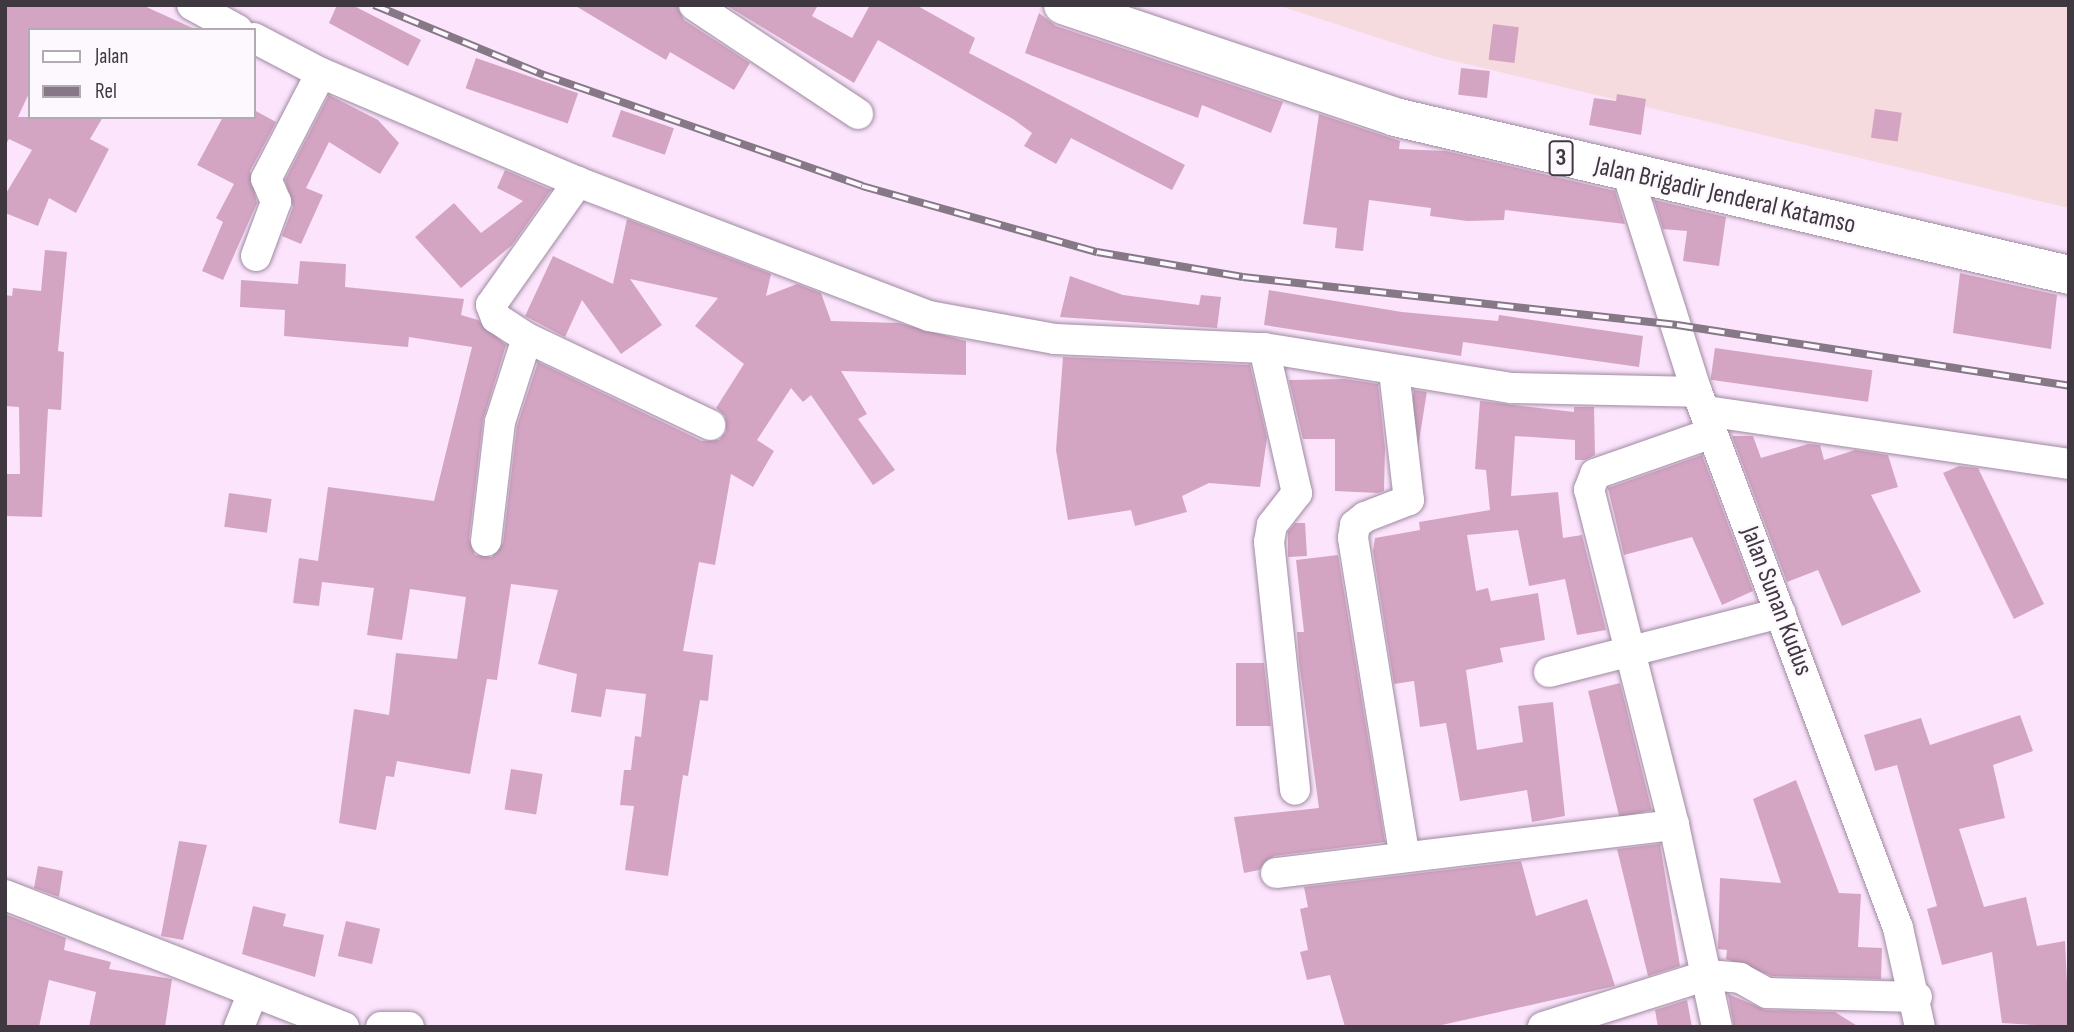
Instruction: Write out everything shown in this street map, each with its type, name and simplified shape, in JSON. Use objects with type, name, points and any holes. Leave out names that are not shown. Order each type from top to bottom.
[{"type":"highway","name":"Jalan Brigadir Jenderal Katamso","points":[[1063,5],[1395,117],[1628,175],[2069,275]]},
{"type":"street","points":[[192,5],[234,28]]},
{"type":"street","points":[[694,5],[858,114]]},
{"type":"street","points":[[256,39],[321,73],[578,182],[929,316],[1055,339],[1264,348],[1394,371],[2069,464]]},
{"type":"street","points":[[256,256],[276,202],[266,179],[321,73]]},
{"type":"street","name":"Jalan Sunan Kudus","points":[[1628,175],[1705,412],[1781,613],[1917,997],[1920,1027]]},
{"type":"street","points":[[578,182],[491,305],[496,317],[527,338],[710,425]]},
{"type":"street","points":[[486,541],[500,422],[527,338]]},
{"type":"street","points":[[1264,348],[1297,493],[1272,525],[1269,542],[1295,790]]},
{"type":"street","points":[[1394,371],[1409,500],[1365,517],[1355,525],[1353,538],[1404,853]]},
{"type":"street","points":[[1705,412],[1590,481],[1674,825],[1717,1027]]},
{"type":"street","points":[[1549,672],[1781,613]]},
{"type":"street","points":[[1276,873],[1404,853],[1674,825]]},
{"type":"street","points":[[5,895],[252,995],[344,1027]]},
{"type":"street","points":[[1543,1027],[1708,975],[1740,978],[1767,993],[1917,997]]},
{"type":"street","points":[[239,1027],[252,995]]},
{"type":"street","points":[[381,1027],[409,1027]]},
{"type":"shaded area","points":[[1277,5],[2069,5],[2069,208],[1437,57]]},
{"type":"building","points":[[5,5],[142,5],[193,28],[28,28],[28,95],[18,117],[102,119],[90,139],[109,149],[76,213],[49,198],[38,226],[5,213],[5,195],[32,150],[9,139],[5,146]]},
{"type":"building","points":[[337,5],[352,5],[421,40],[408,66],[329,23]]},
{"type":"building","points":[[574,5],[677,5],[684,20],[750,63],[734,90],[670,52],[666,60]]},
{"type":"building","points":[[726,5],[818,5],[812,16],[852,38],[870,5],[916,5],[975,38],[969,53],[1185,165],[1172,190],[1071,138],[1056,164],[1024,146],[1032,133],[1013,119],[878,40],[854,83]]},
{"type":"building","points":[[1039,13],[1056,26],[1283,102],[1271,133],[1202,105],[1198,118],[1025,53]]},
{"type":"building","points":[[1493,24],[1519,27],[1514,63],[1489,60]]},
{"type":"building","points":[[476,58],[578,93],[568,123],[466,88]]},
{"type":"building","points":[[1461,68],[1490,71],[1487,98],[1458,95]]},
{"type":"building","points":[[1617,94],[1646,99],[1641,135],[1589,125],[1594,98],[1616,101]]},
{"type":"building","points":[[329,95],[378,120],[399,143],[380,174],[329,142],[306,188],[323,195],[301,244],[282,236],[293,207],[285,180]]},
{"type":"building","points":[[1875,109],[1902,113],[1898,141],[1871,138]]},
{"type":"building","points":[[621,110],[674,128],[665,155],[612,136]]},
{"type":"building","points":[[256,111],[276,122],[250,171],[257,203],[223,280],[202,271],[223,222],[216,218],[234,184],[197,165],[222,119],[256,119]]},
{"type":"building","points":[[1319,114],[1400,141],[1399,149],[1446,151],[1615,191],[1625,224],[1505,210],[1504,220],[1467,221],[1430,216],[1431,208],[1369,200],[1363,251],[1335,248],[1337,228],[1303,224]]},
{"type":"building","points":[[505,170],[551,190],[512,245],[461,288],[415,237],[454,203],[481,233],[523,201],[497,188]]},
{"type":"building","points":[[1654,200],[1726,217],[1719,266],[1683,261],[1687,231],[1663,229]]},
{"type":"building","points":[[627,219],[771,274],[766,296],[797,284],[821,293],[831,321],[899,323],[966,341],[966,375],[841,371],[867,414],[858,419],[895,470],[873,485],[811,395],[803,402],[791,388],[757,440],[774,451],[753,487],[731,474],[715,565],[699,562],[683,651],[713,655],[708,701],[700,700],[688,776],[683,775],[668,876],[625,870],[634,806],[620,805],[624,770],[631,770],[635,736],[641,737],[646,694],[606,689],[601,717],[571,712],[577,674],[538,664],[558,590],[511,584],[497,680],[487,679],[470,774],[397,761],[394,777],[386,776],[376,830],[339,823],[354,709],[389,715],[396,653],[457,659],[466,597],[410,589],[402,640],[367,635],[374,588],[322,582],[319,606],[293,603],[299,558],[318,561],[328,487],[434,501],[472,347],[409,337],[408,347],[284,336],[285,310],[240,307],[241,280],[298,284],[300,261],[346,264],[345,287],[464,299],[461,315],[478,320],[506,345],[483,420],[469,539],[475,555],[492,557],[503,543],[517,426],[538,362],[702,441],[719,440],[726,432],[725,416],[716,408],[744,364],[695,326],[718,298],[630,279],[662,325],[621,354],[582,300],[565,337],[525,316],[553,256],[613,284]]},
{"type":"building","points":[[45,250],[67,252],[58,351],[64,352],[61,410],[48,409],[42,517],[5,516],[5,474],[20,474],[19,407],[5,406],[5,295],[12,296],[13,288],[41,291]]},
{"type":"building","points":[[1960,273],[2057,295],[2051,349],[1953,333]]},
{"type":"building","points":[[1070,276],[1123,295],[1199,305],[1201,295],[1221,297],[1217,328],[1060,317]]},
{"type":"building","points":[[1269,290],[1402,312],[1498,321],[1499,315],[1643,336],[1639,367],[1463,342],[1461,356],[1264,325]]},
{"type":"building","points":[[1715,348],[1872,370],[1868,402],[1711,380]]},
{"type":"building","points":[[1063,357],[1250,365],[1267,438],[1260,487],[1209,483],[1182,496],[1187,512],[1135,526],[1131,510],[1068,520],[1056,450]]},
{"type":"building","points":[[1345,379],[1378,384],[1385,448],[1384,491],[1378,493],[1335,491],[1335,439],[1303,439],[1289,380]]},
{"type":"building","points":[[1414,390],[1427,392],[1418,446],[1405,444]]},
{"type":"building","points":[[1480,401],[1574,412],[1574,407],[1594,407],[1595,455],[1585,460],[1575,460],[1575,440],[1515,436],[1511,496],[1558,492],[1563,538],[1582,535],[1606,630],[1577,635],[1565,579],[1529,586],[1518,530],[1467,535],[1476,591],[1488,588],[1491,601],[1538,593],[1545,640],[1500,648],[1503,662],[1466,670],[1477,750],[1523,742],[1518,706],[1553,702],[1565,816],[1532,822],[1527,790],[1460,801],[1446,723],[1420,727],[1414,681],[1394,684],[1373,551],[1375,538],[1420,530],[1419,522],[1490,510],[1486,470],[1475,469]]},
{"type":"building","points":[[1732,436],[1753,436],[1761,458],[1808,444],[1820,445],[1824,460],[1855,450],[1888,455],[1898,487],[1871,495],[1921,592],[1842,626],[1818,570],[1787,582]]},
{"type":"building","points":[[1702,455],[1753,591],[1722,605],[1692,537],[1624,555],[1608,488]]},
{"type":"building","points":[[1959,466],[1978,468],[2044,604],[2014,619],[1943,473]]},
{"type":"building","points":[[229,493],[272,499],[267,533],[224,527]]},
{"type":"building","points":[[1295,523],[1305,523],[1307,556],[1288,557],[1288,532]]},
{"type":"building","points":[[1338,555],[1385,842],[1274,856],[1259,870],[1244,873],[1234,817],[1319,808],[1299,662],[1297,632],[1304,632],[1296,560]]},
{"type":"building","points":[[1236,663],[1264,663],[1271,726],[1236,726]]},
{"type":"building","points":[[1620,683],[1652,810],[1620,818],[1588,691]]},
{"type":"building","points":[[2020,715],[2033,751],[1993,765],[2005,818],[1959,829],[1984,907],[2026,897],[2037,946],[2065,941],[2069,1027],[2002,1023],[1992,952],[1942,965],[1927,909],[1937,906],[1897,765],[1875,771],[1864,735],[1921,718],[1930,745]]},
{"type":"building","points":[[511,769],[543,774],[536,815],[505,809]]},
{"type":"building","points":[[1796,780],[1839,893],[1861,894],[1858,947],[1882,948],[1881,979],[1772,976],[1726,959],[1727,950],[1718,949],[1720,878],[1781,883],[1753,799]]},
{"type":"building","points":[[179,841],[207,845],[183,940],[161,936]]},
{"type":"building","points":[[1660,844],[1680,966],[1648,976],[1617,849]]},
{"type":"building","points":[[1521,861],[1536,916],[1587,899],[1615,986],[1433,1027],[1345,1027],[1330,975],[1307,980],[1300,952],[1308,950],[1300,909],[1308,907],[1304,887]]},
{"type":"building","points":[[38,866],[63,871],[59,897],[34,888]]},
{"type":"building","points":[[253,906],[286,914],[283,926],[324,935],[315,977],[242,954]]},
{"type":"building","points":[[5,914],[66,938],[64,950],[111,962],[109,969],[172,979],[165,1027],[89,1027],[96,992],[49,980],[39,1027],[5,1027]]},
{"type":"building","points":[[346,921],[380,929],[372,964],[338,956]]},
{"type":"building","points":[[1728,994],[1766,1010],[1835,1012],[1859,1027],[1734,1027]]},
{"type":"building","points":[[1687,1000],[1692,1027],[1658,1027],[1655,1010]]},
{"type":"railway","points":[[374,5],[544,75],[862,186],[1097,252],[1243,277],[1677,325],[2069,386]]}]
